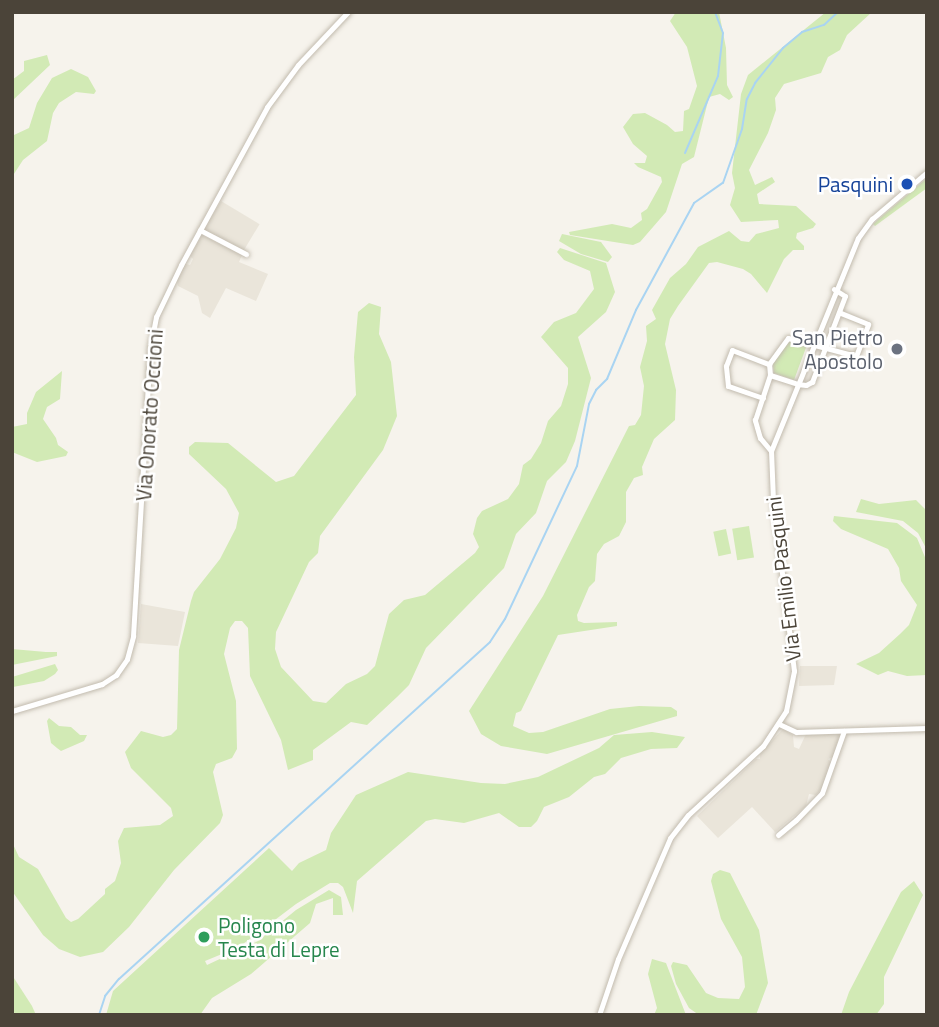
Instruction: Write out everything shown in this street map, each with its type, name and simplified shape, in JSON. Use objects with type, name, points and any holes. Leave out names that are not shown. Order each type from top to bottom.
[{"type":"street","name":"Via Onorato Occioni","points":[[12,711],[102,684],[119,672],[129,656],[134,636],[152,336],[161,305],[274,96],[348,12]]},
{"type":"street","name":"Via Emilio Pasquini","points":[[598,1015],[656,865],[670,838],[688,815],[763,746],[779,724],[791,696],[794,671],[783,558],[773,500],[771,451],[834,289],[864,229],[927,172]]},
{"type":"street","points":[[200,230],[246,254]]},
{"type":"street","points":[[771,375],[797,384],[806,385],[811,382],[845,296],[834,289]]},
{"type":"street","points":[[771,451],[760,438],[756,428],[771,375],[769,364],[785,339],[792,338],[856,356],[868,324],[839,312]]},
{"type":"street","points":[[763,398],[728,386],[726,366],[732,350],[769,364]]},
{"type":"street","points":[[779,724],[790,731],[927,728]]},
{"type":"street","points":[[778,835],[822,793],[844,731]]},
{"type":"shaded area","points":[[221,201],[260,224],[242,253],[203,230]]},
{"type":"shaded area","points":[[202,235],[242,255],[239,262],[268,274],[256,301],[226,288],[210,318],[202,313],[198,296],[178,286],[177,281],[185,264],[190,265],[193,259],[190,256]]},
{"type":"shaded area","points":[[141,604],[185,612],[178,646],[138,643]]},
{"type":"shaded area","points":[[800,666],[837,666],[834,685],[799,686]]},
{"type":"shaded area","points":[[783,729],[793,735],[794,747],[799,749],[806,734],[840,734],[833,757],[828,759],[831,762],[823,787],[816,795],[809,794],[806,806],[775,832],[752,807],[718,838],[697,816],[756,759],[760,759],[760,754]]},
{"type":"green space","points":[[676,12],[719,12],[726,48],[727,85],[733,97],[729,100],[720,94],[709,97],[694,157],[682,164],[666,212],[640,242],[633,245],[570,235],[569,232],[612,224],[631,228],[642,220],[641,213],[647,209],[662,182],[661,177],[634,163],[645,163],[647,156],[633,144],[623,127],[633,114],[645,113],[675,132],[683,131],[684,111],[689,109],[697,86],[687,47],[670,21]]},
{"type":"green space","points":[[826,12],[872,12],[847,35],[840,50],[828,57],[821,73],[784,84],[775,98],[776,110],[768,133],[749,170],[755,185],[772,177],[775,182],[757,194],[759,204],[796,206],[816,224],[813,228],[797,233],[796,238],[804,246],[804,250],[793,250],[784,259],[767,293],[751,274],[743,269],[717,262],[709,263],[670,319],[665,344],[676,390],[675,420],[654,439],[642,467],[643,475],[634,478],[626,492],[626,522],[619,536],[604,544],[597,554],[595,581],[589,587],[577,615],[578,621],[584,623],[617,622],[617,626],[558,635],[521,711],[516,713],[513,726],[529,733],[543,732],[610,709],[639,706],[671,707],[677,711],[677,716],[547,754],[501,746],[481,734],[469,711],[543,596],[629,426],[635,425],[641,415],[644,386],[640,367],[647,341],[646,326],[656,319],[652,310],[670,278],[686,264],[698,247],[729,231],[741,241],[749,242],[756,234],[779,228],[778,220],[741,222],[730,205],[735,188],[732,173],[741,94],[748,75]]},
{"type":"green space","points":[[47,55],[50,65],[12,101],[12,80],[24,71],[24,61]]},
{"type":"green space","points":[[71,69],[88,77],[96,91],[94,94],[76,92],[59,103],[53,113],[47,141],[23,160],[12,177],[14,135],[29,128],[37,103],[52,78]]},
{"type":"green space","points":[[927,178],[927,188],[875,226],[873,224]]},
{"type":"green space","points":[[562,234],[601,242],[612,257],[608,262],[581,254],[559,241]]},
{"type":"green space","points":[[560,248],[606,263],[615,292],[606,312],[578,337],[591,378],[575,441],[566,462],[547,481],[536,513],[516,534],[504,568],[426,648],[409,685],[397,697],[367,725],[351,722],[313,750],[313,760],[288,770],[281,740],[250,676],[248,628],[242,621],[235,621],[230,628],[224,654],[236,701],[237,749],[232,758],[216,764],[213,772],[223,815],[220,823],[174,870],[129,927],[103,952],[80,957],[59,949],[43,935],[12,891],[12,842],[19,857],[38,869],[66,918],[71,922],[78,919],[105,894],[105,889],[115,881],[121,863],[118,841],[124,828],[160,825],[173,816],[171,808],[131,768],[125,752],[141,731],[163,737],[171,735],[177,729],[179,650],[191,601],[194,592],[220,559],[236,528],[239,513],[226,489],[189,454],[189,447],[195,442],[228,443],[276,482],[294,476],[356,395],[354,357],[358,312],[369,303],[381,307],[379,334],[391,362],[397,416],[383,450],[320,536],[318,553],[309,562],[276,632],[275,649],[281,667],[313,701],[326,703],[346,684],[367,674],[375,666],[389,614],[404,600],[425,595],[475,553],[479,547],[473,534],[477,518],[482,511],[508,499],[519,484],[523,465],[531,459],[541,443],[548,421],[561,406],[568,384],[568,368],[541,337],[554,322],[576,313],[594,289],[590,271],[564,260],[557,252]]},
{"type":"green space","points":[[788,341],[807,345],[794,380],[774,373],[773,364]]},
{"type":"green space","points":[[62,371],[60,399],[47,407],[43,419],[58,445],[68,452],[66,456],[37,462],[12,452],[12,427],[27,424],[27,413],[36,392]]},
{"type":"green space","points":[[861,499],[879,504],[916,500],[927,511],[927,550],[918,533],[903,521],[856,512]]},
{"type":"green space","points":[[834,516],[897,523],[917,538],[927,562],[927,675],[907,676],[888,671],[878,675],[856,664],[879,653],[900,634],[909,625],[917,605],[901,581],[899,568],[888,549],[841,529],[833,521]]},
{"type":"green space","points":[[749,526],[754,558],[737,560],[732,529]]},
{"type":"green space","points":[[726,529],[731,553],[718,556],[713,532]]},
{"type":"green space","points":[[12,649],[57,652],[57,656],[12,665]]},
{"type":"green space","points":[[55,664],[58,670],[44,681],[13,687],[12,677]]},
{"type":"green space","points":[[49,718],[59,726],[71,727],[80,735],[87,735],[84,741],[61,751],[51,743],[47,721]]},
{"type":"green space","points":[[652,732],[685,737],[677,748],[651,749],[621,758],[605,774],[594,777],[569,797],[544,807],[531,827],[519,827],[499,813],[464,823],[435,819],[426,821],[357,881],[353,913],[343,887],[338,883],[330,883],[296,904],[239,947],[205,961],[207,965],[258,941],[296,910],[329,890],[341,897],[343,915],[333,915],[333,898],[316,904],[310,923],[251,974],[212,998],[200,1015],[106,1015],[113,991],[269,848],[292,871],[299,863],[326,850],[331,833],[356,795],[408,772],[505,784],[538,777],[599,748],[614,735]]},
{"type":"green space","points":[[720,870],[730,873],[759,930],[768,983],[756,1015],[699,1015],[689,1008],[676,984],[671,966],[673,962],[687,965],[706,993],[718,998],[739,999],[745,987],[742,957],[721,919],[711,881],[713,874]]},
{"type":"green space","points":[[914,881],[923,895],[884,977],[884,1004],[876,1015],[841,1015],[849,992],[901,892]]},
{"type":"green space","points":[[652,959],[666,963],[686,1015],[654,1015],[657,1008],[648,974]]},
{"type":"green space","points":[[12,975],[32,1006],[36,1015],[12,1015]]},
{"type":"waterway","points":[[685,153],[718,76],[723,33],[715,12]]},
{"type":"waterway","points":[[99,1015],[105,996],[119,979],[490,642],[505,619],[577,466],[589,404],[596,390],[607,379],[636,310],[694,203],[723,183],[742,129],[747,99],[755,83],[783,48],[802,32],[824,25],[838,12]]},
{"type":"place","name":"Pasquini","points":[[907,184]]},
{"type":"place","name":"San Pietro Apostolo","points":[[897,349]]},
{"type":"place","name":"Poligono Testa di Lepre","points":[[204,937]]}]
